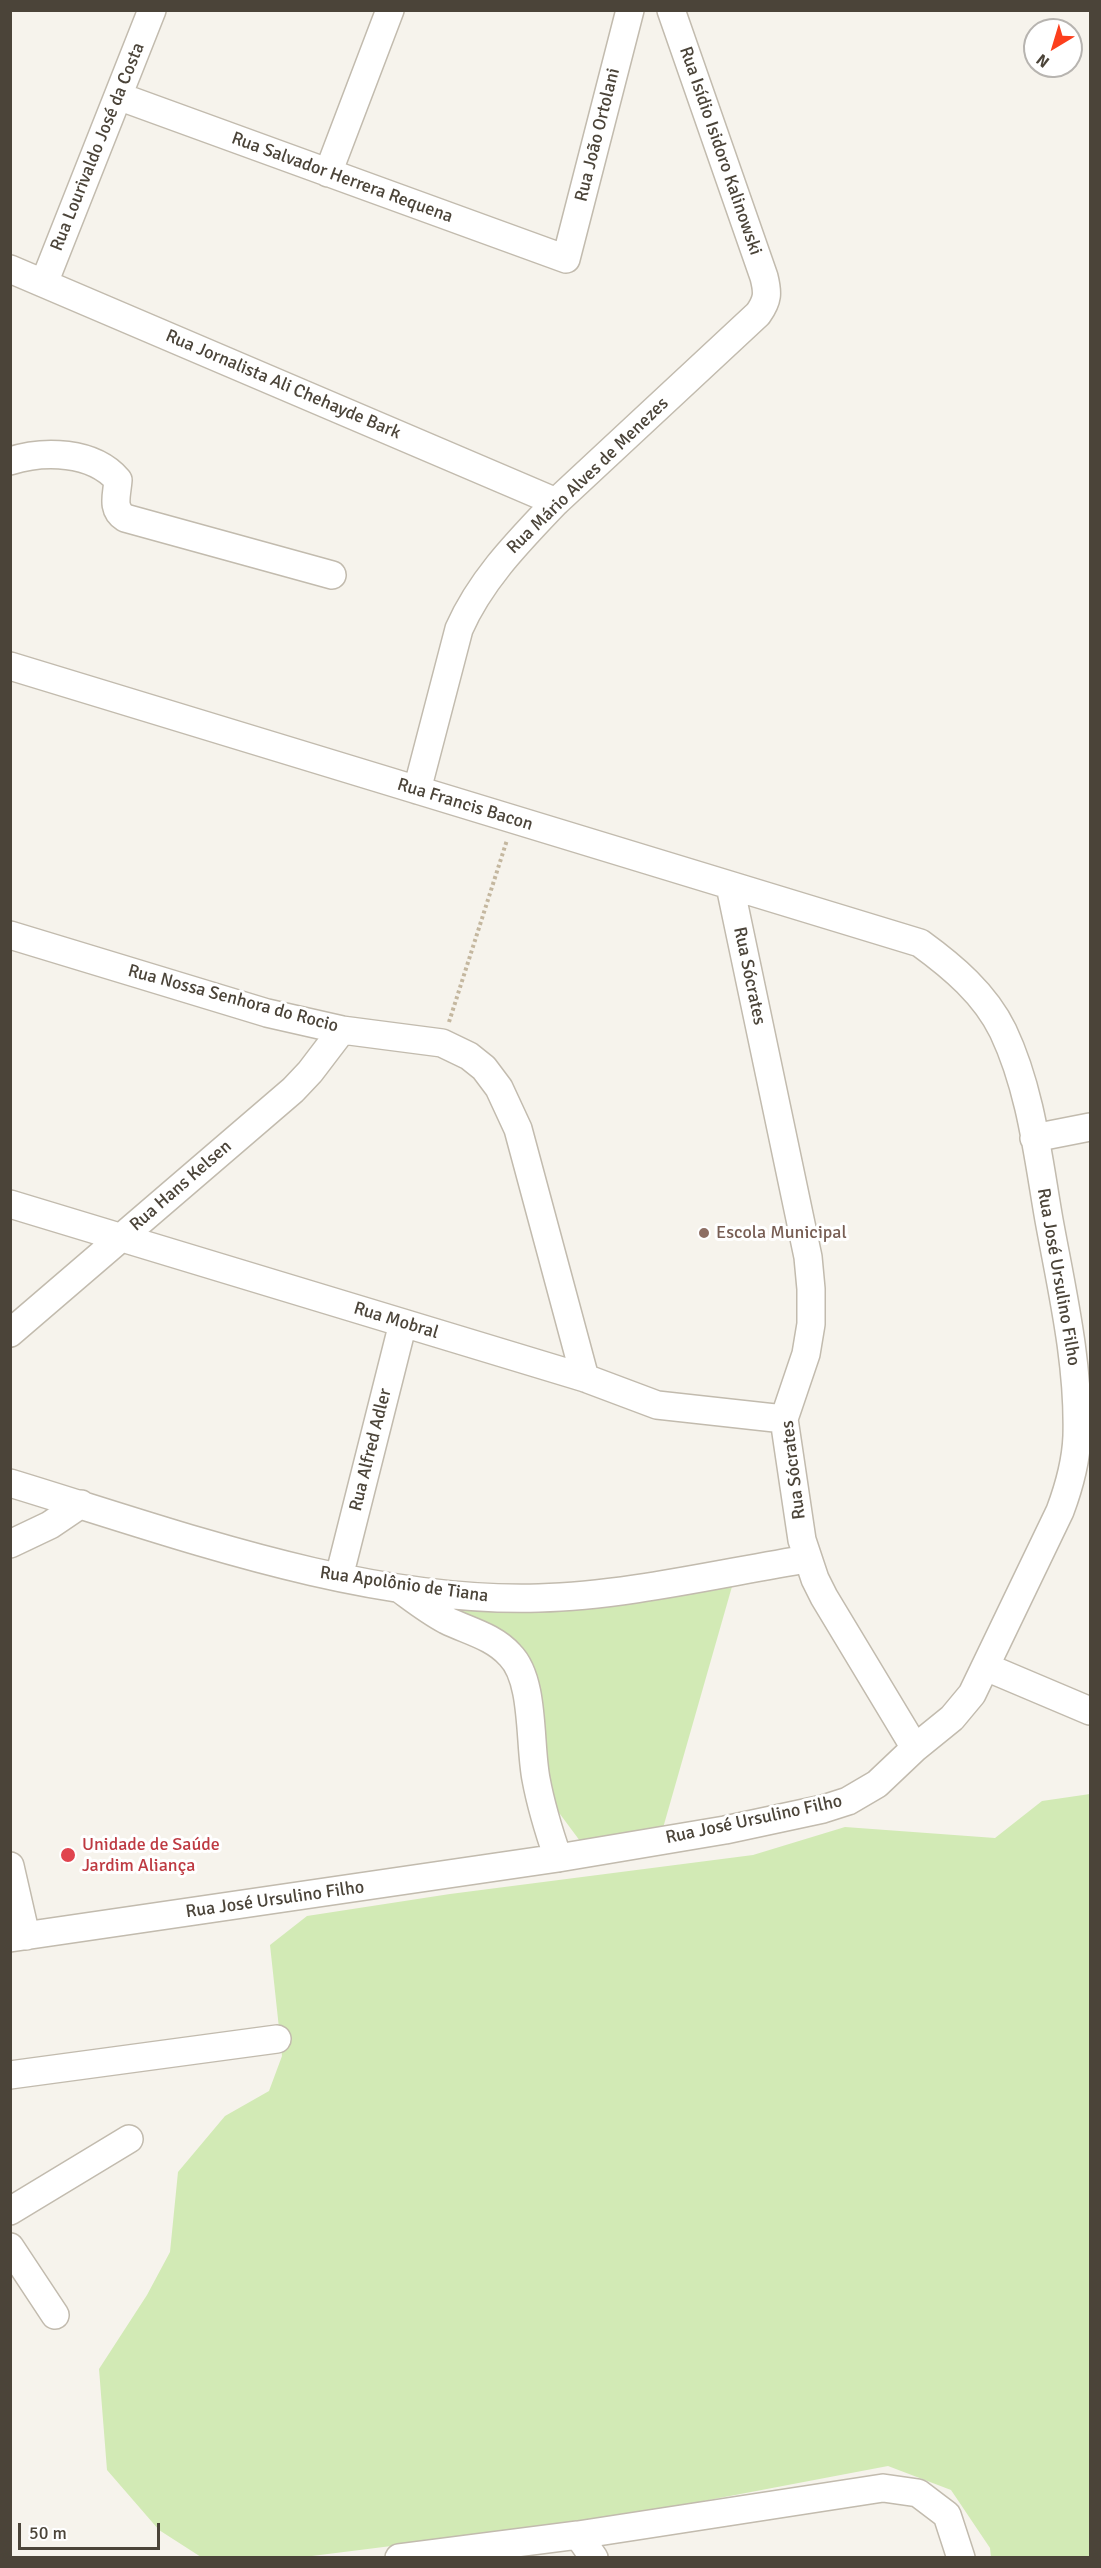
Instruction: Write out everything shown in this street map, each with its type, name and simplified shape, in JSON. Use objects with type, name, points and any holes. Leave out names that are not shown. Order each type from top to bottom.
[{"type":"street","name":"Rua Lourivaldo José da Costa","points":[[44,283],[152,10]]},
{"type":"street","points":[[328,173],[390,10]]},
{"type":"street","name":"Rua João Ortolani","points":[[566,259],[630,10]]},
{"type":"street","name":"Rua Isídio Isidoro Kalinowski","points":[[671,10],[768,292]]},
{"type":"street","name":"Rua Salvador Herrera Requena","points":[[118,96],[566,259]]},
{"type":"street","name":"Rua Jornalista Ali Chehayde Bark","points":[[10,269],[556,502]]},
{"type":"street","name":"Rua Mário Alves de Menezes","points":[[417,790],[451,655],[469,607],[500,563],[556,502],[758,314],[766,303],[768,292]]},
{"type":"street","points":[[18,459],[58,454],[85,460],[111,473],[118,480],[115,507],[118,514],[125,518],[332,575]]},
{"type":"street","name":"Rua Francis Bacon","points":[[10,666],[920,943]]},
{"type":"street","name":"Rua Sócrates","points":[[730,886],[808,1257],[811,1324],[806,1354],[784,1419],[807,1559],[824,1597],[915,1748]]},
{"type":"street","name":"Rua Nossa Senhora do Rocio","points":[[10,935],[267,1012],[342,1030],[442,1043],[469,1056],[484,1068],[499,1088],[518,1129],[585,1378]]},
{"type":"street","name":"Rua José Ursulino Filho","points":[[18,1937],[558,1858],[726,1830],[823,1809],[864,1793],[963,1707],[986,1667],[1060,1511],[1068,1488],[1077,1438],[1076,1394],[1070,1338],[1021,1076],[1002,1029],[968,982],[920,943]]},
{"type":"street","name":"Rua Hans Kelsen","points":[[10,1333],[293,1090],[342,1030]]},
{"type":"street","points":[[1034,1138],[1090,1126]]},
{"type":"street","name":"Rua Mobral","points":[[10,1204],[585,1378],[630,1397],[657,1405],[784,1419]]},
{"type":"street","name":"Rua Alfred Adler","points":[[339,1576],[403,1323]]},
{"type":"street","name":"Rua Apolônio de Tiana","points":[[10,1483],[245,1555],[396,1587],[495,1598],[540,1598],[622,1590],[807,1559]]},
{"type":"street","points":[[10,1544],[51,1526],[81,1504]]},
{"type":"street","points":[[396,1587],[438,1615],[497,1644],[519,1665],[527,1693],[536,1779],[558,1858]]},
{"type":"street","points":[[986,1667],[1090,1711]]},
{"type":"street","points":[[10,1866],[18,1937]]},
{"type":"street","points":[[10,2075],[278,2039]]},
{"type":"street","points":[[10,2211],[129,2139]]},
{"type":"street","points":[[10,2247],[54,2314]]},
{"type":"street","points":[[399,2558],[578,2535],[883,2488],[918,2493],[947,2515],[961,2558]]},
{"type":"street","points":[[578,2535],[594,2558]]},
{"type":"path","points":[[442,1043],[513,820]]},
{"type":"green space","points":[[733,1583],[663,1828],[580,1841],[554,1806],[547,1784],[537,1686],[434,1602]]},
{"type":"green space","points":[[1090,1794],[1090,2557],[991,2557],[990,2548],[951,2490],[888,2466],[614,2518],[304,2557],[201,2557],[159,2530],[107,2470],[99,2369],[147,2295],[170,2252],[178,2172],[225,2116],[269,2091],[282,2056],[270,1945],[307,1916],[450,1894],[753,1855],[845,1827],[995,1838],[1042,1801]]},
{"type":"place","name":"Escola Municipal","points":[[704,1233]]},
{"type":"place","name":"Unidade de Saúde Jardim Aliança","points":[[68,1855]]}]
